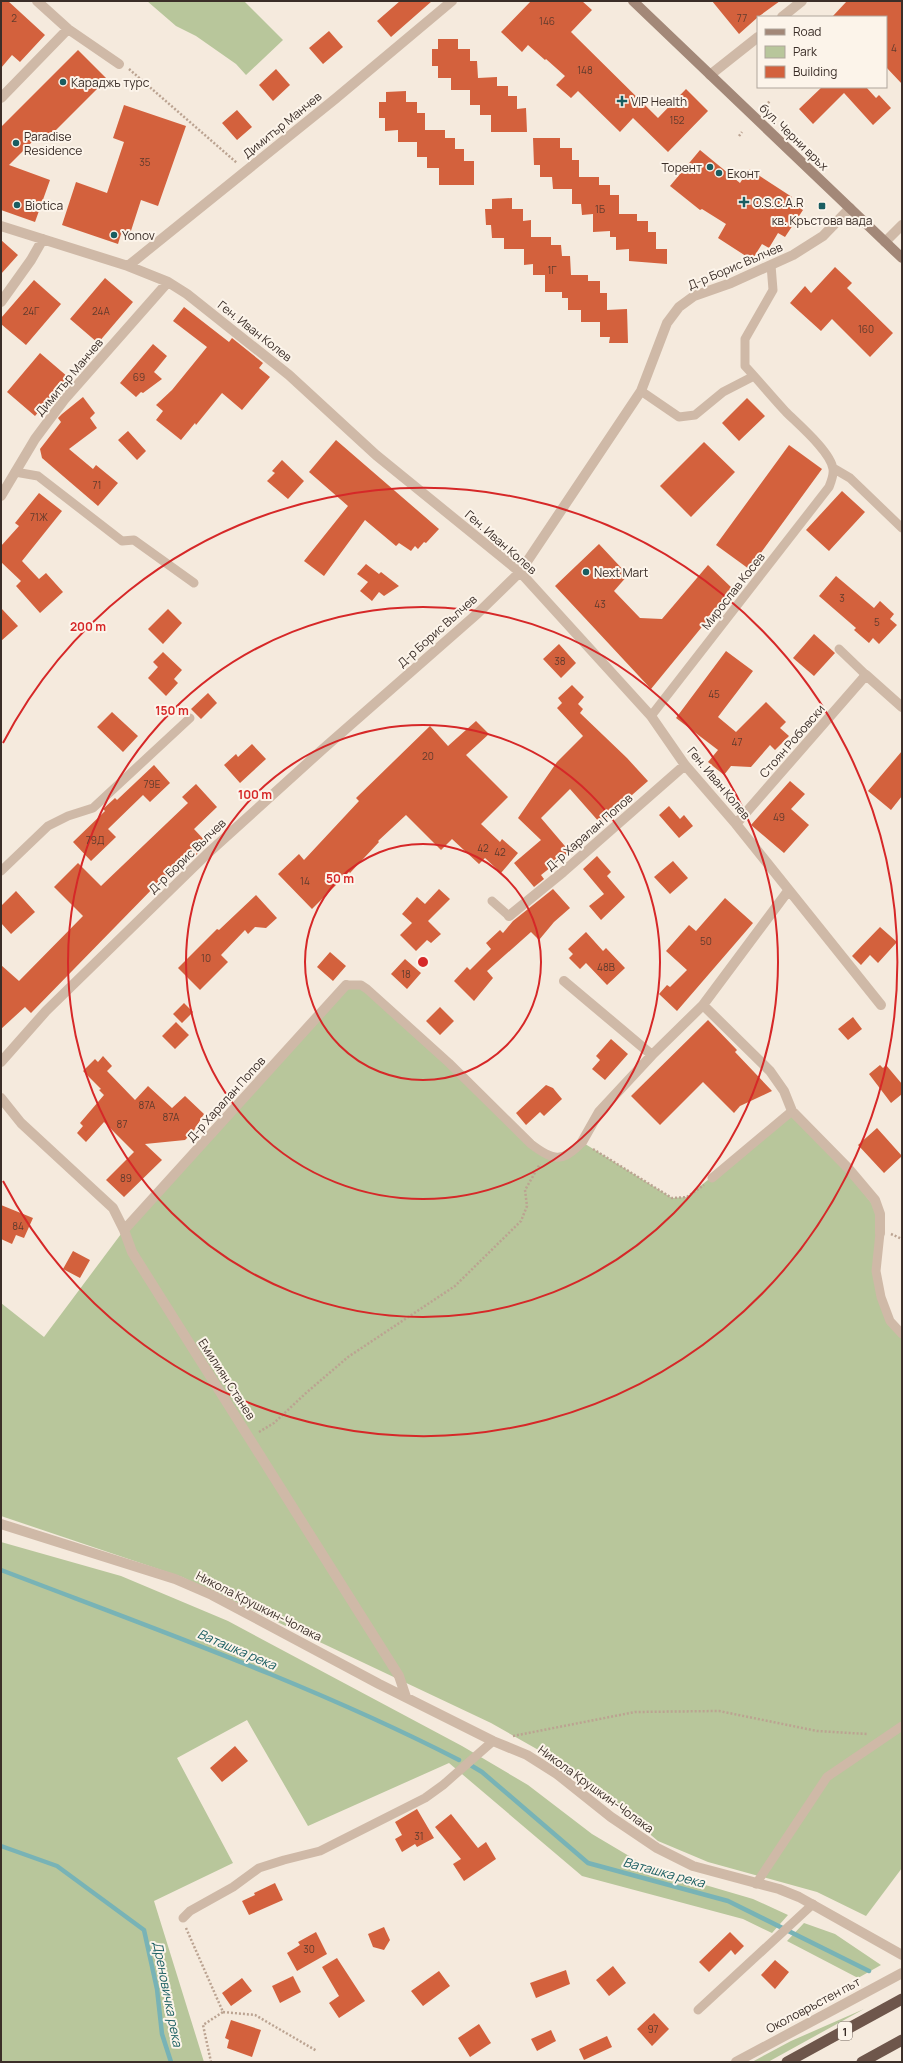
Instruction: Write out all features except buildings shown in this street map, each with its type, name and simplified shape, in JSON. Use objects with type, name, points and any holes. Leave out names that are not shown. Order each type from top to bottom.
[{"type":"highway","name":"1","points":[[787,2062],[902,1999]]},
{"type":"highway","points":[[862,2062],[902,2040]]},
{"type":"main road","name":"бул. Черни връх","points":[[633,1],[902,258]]},
{"type":"street","points":[[37,1],[68,29],[119,64]]},
{"type":"street","name":"Димитър Манчев","points":[[128,266],[452,1]]},
{"type":"street","points":[[783,16],[802,1]]},
{"type":"street","points":[[1,98],[68,29]]},
{"type":"street","points":[[710,75],[757,37]]},
{"type":"street","name":"Д-р Борис Вълчев","points":[[1,1062],[46,1011],[207,854],[323,749],[461,628],[520,572],[641,391],[667,323],[678,307],[694,296],[731,283],[793,255],[823,236],[850,208]]},
{"type":"street","points":[[885,242],[902,225]]},
{"type":"street","name":"Ген. Иван Колев","points":[[1,226],[128,266],[168,282],[187,294],[289,375],[376,455],[520,572],[651,716],[685,765],[736,824],[788,891],[881,1005]]},
{"type":"street","points":[[1,302],[31,260],[43,239]]},
{"type":"street","name":"Димитър Манчев","points":[[1,496],[35,439],[64,400],[168,282]]},
{"type":"street","points":[[866,675],[902,707]]},
{"type":"street","name":"Стоян Робовски","points":[[736,824],[866,675]]},
{"type":"street","name":"Д-р Харалан Попов","points":[[509,916],[569,867],[685,765]]},
{"type":"street","points":[[582,1142],[599,1112],[703,1005],[788,891]]},
{"type":"street","points":[[564,981],[652,1056]]},
{"type":"street","name":"Д-р Харалан Попов","points":[[124,1230],[346,985]]},
{"type":"street","points":[[703,1005],[770,1071],[784,1091],[792,1111],[848,1168],[875,1200],[880,1214],[880,1233]]},
{"type":"street","name":"Емилиян Станев","points":[[1,1098],[21,1123],[113,1208],[124,1230],[132,1252],[191,1348],[250,1438],[399,1676],[406,1697]]},
{"type":"street","name":"Никола Крушкин-Чолака","points":[[1,1524],[168,1577],[194,1587],[282,1631],[379,1684],[493,1741],[527,1754],[543,1764],[611,1817],[657,1848],[693,1866],[779,1889],[813,1904],[902,1955]]},
{"type":"street","name":"Околовръстен път","points":[[736,2062],[902,1973]]},
{"type":"lane","points":[[771,265],[773,290],[745,339],[745,366],[787,413],[807,431],[833,468],[850,478],[902,528]]},
{"type":"lane","points":[[641,391],[678,417],[695,415],[723,392],[754,376]]},
{"type":"lane","name":"Мирослав Косев","points":[[651,716],[829,487],[832,480],[833,468]]},
{"type":"lane","points":[[15,472],[38,476],[122,541],[134,540],[194,583]]},
{"type":"lane","points":[[839,649],[866,675]]},
{"type":"lane","points":[[1,871],[48,826],[68,816],[93,808],[190,718]]},
{"type":"lane","points":[[492,901],[509,916]]},
{"type":"lane","points":[[346,985],[361,985],[367,989],[449,1063],[531,1144],[546,1155],[553,1157],[566,1156],[582,1142]]},
{"type":"lane","points":[[712,1178],[792,1111]]},
{"type":"lane","points":[[880,1233],[876,1271],[881,1298],[890,1321],[902,1334]]},
{"type":"lane","points":[[756,1884],[827,1778],[886,1735],[902,1726]]},
{"type":"lane","points":[[183,1918],[190,1911],[233,1887],[259,1868],[284,1860],[320,1852],[425,1798],[443,1785],[493,1741]]},
{"type":"lane","points":[[698,2010],[813,1904]]},
{"type":"path","points":[[119,64],[144,81],[246,171]]},
{"type":"path","points":[[739,136],[742,132]]},
{"type":"path","points":[[582,1142],[672,1198],[687,1197],[712,1178]]},
{"type":"path","points":[[250,1438],[274,1423],[348,1357],[455,1286],[521,1221],[527,1206],[525,1190],[546,1155]]},
{"type":"path","points":[[493,1741],[537,1729],[635,1712],[719,1711],[817,1731],[886,1735]]},
{"type":"path","points":[[183,1918],[186,1931],[223,2012]]},
{"type":"path","points":[[211,2062],[202,2025],[223,2012],[256,2015],[317,2051]]},
{"type":"green space","points":[[147,1],[244,1],[283,40],[246,75],[236,64],[196,36],[176,26]]},
{"type":"green space","points":[[346,985],[361,985],[499,1113],[553,1157],[582,1142],[672,1198],[687,1197],[792,1111],[832,1153],[880,1214],[876,1271],[881,1297],[902,1334],[902,1868],[866,1916],[817,1892],[708,1862],[658,1841],[572,1769],[491,1723],[182,1577],[1,1516],[1,1303],[44,1337],[124,1230]]},
{"type":"green space","points":[[1,1542],[121,1576],[228,1621],[462,1746],[528,1785],[592,1834],[651,1869],[753,1899],[788,1915],[772,1933],[743,1919],[582,1876],[449,1763],[308,1826],[247,1720],[177,1758],[233,1863],[154,1901],[204,2062],[1,2062]]},
{"type":"green space","points":[[804,1923],[835,1934],[881,1965],[858,1978],[787,1941]]},
{"type":"green space","points":[[864,2009],[768,2062],[752,2062],[791,2041]]},
{"type":"waterway","name":"Ваташка река","points":[[1,1570],[291,1682],[348,1707],[459,1760]]},
{"type":"waterway","name":"Ваташка река","points":[[472,1766],[482,1772],[588,1863],[728,1901],[869,1971]]},
{"type":"waterway","name":"Дреновичка река","points":[[1,1846],[57,1866],[144,1930],[157,1989],[162,2034],[171,2062]]},
{"type":"place","name":"Караджъ турс","points":[[63,82]]},
{"type":"place","name":"VIP Health","points":[[622,101]]},
{"type":"place","name":"Paradise Residence","points":[[16,143]]},
{"type":"place","name":"Торент","points":[[710,167]]},
{"type":"place","name":"Еконт","points":[[719,173]]},
{"type":"place","name":"O.S.C.A.R","points":[[744,202]]},
{"type":"place","name":"Biotica","points":[[17,205]]},
{"type":"place","name":"кв. Кръстова вада","points":[[822,206]]},
{"type":"place","name":"Yonov","points":[[114,235]]},
{"type":"place","name":"Next Mart","points":[[586,572]]}]
